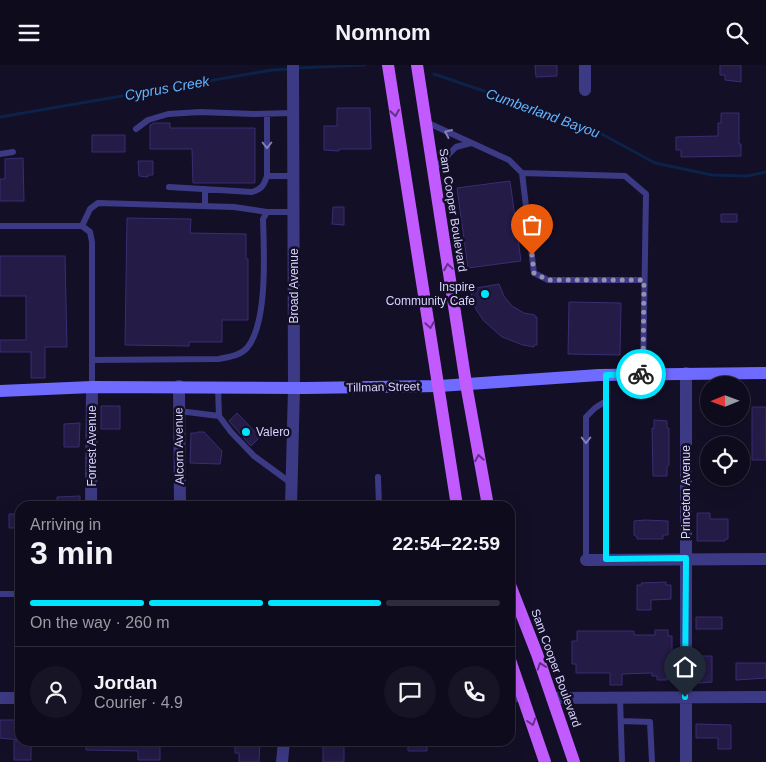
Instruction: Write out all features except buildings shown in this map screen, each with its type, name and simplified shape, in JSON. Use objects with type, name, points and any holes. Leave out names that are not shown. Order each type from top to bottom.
[{"type":"main road","points":[[388,65],[456,501]]},
{"type":"main road","name":"Sam Cooper Boulevard","points":[[417,65],[466,384],[487,501]]},
{"type":"main road","name":"Tillman Street","points":[[0,391],[179,386],[294,388],[439,386],[606,375],[766,373]]},
{"type":"main road","name":"Sam Cooper Boulevard","points":[[515,598],[574,762]]},
{"type":"main road","points":[[516,696],[545,762]]},
{"type":"street","name":"Broad Avenue","points":[[291,501],[294,388],[293,65]]},
{"type":"street","points":[[585,65],[585,90]]},
{"type":"street","name":"Princeton Avenue","points":[[686,373],[686,762]]},
{"type":"street","name":"Alcorn Avenue","points":[[179,386],[180,501]]},
{"type":"street","name":"Forrest Avenue","points":[[91,501],[92,387]]},
{"type":"street","points":[[586,560],[766,559]]},
{"type":"street","points":[[552,698],[766,697]]},
{"type":"street","points":[[0,698],[15,698]]},
{"type":"street","points":[[282,762],[284,746]]},
{"type":"lane","points":[[136,129],[148,120],[168,114],[200,112],[293,113]]},
{"type":"lane","points":[[169,187],[252,192],[260,190],[267,176],[267,114]]},
{"type":"lane","points":[[426,122],[509,160],[522,173],[534,273],[548,280],[644,280]]},
{"type":"lane","points":[[433,170],[456,147],[471,143]]},
{"type":"lane","points":[[0,154],[13,152]]},
{"type":"lane","points":[[522,173],[625,176],[646,194],[643,374]]},
{"type":"lane","points":[[267,176],[293,176]]},
{"type":"lane","points":[[205,189],[205,206]]},
{"type":"lane","points":[[82,226],[90,209],[98,203],[234,207],[266,212],[294,212]]},
{"type":"lane","points":[[92,360],[219,359],[235,356],[246,349],[257,331],[262,305],[263,219],[266,212]]},
{"type":"lane","points":[[0,226],[82,226],[90,232],[92,242],[92,387]]},
{"type":"lane","points":[[606,375],[606,559]]},
{"type":"lane","points":[[218,387],[219,416],[231,432],[254,456],[292,484]]},
{"type":"lane","points":[[586,560],[586,417],[606,401]]},
{"type":"lane","points":[[179,411],[219,416]]},
{"type":"lane","points":[[378,477],[379,501]]},
{"type":"lane","points":[[0,594],[15,594]]},
{"type":"lane","points":[[620,697],[622,762]]},
{"type":"lane","points":[[621,721],[650,722],[652,762]]},
{"type":"waterway","name":"Cyprus Creek","points":[[297,68],[365,65]]},
{"type":"waterway","name":"Cyprus Creek","points":[[0,117],[272,70],[290,69]]},
{"type":"waterway","name":"Cumberland Bayou","points":[[434,74],[587,126],[655,163],[712,175],[747,176],[766,172]]},
{"type":"way so far","points":[[532,255],[534,273],[548,280],[644,280],[643,374],[641,374]]},
{"type":"place","name":"Inspire Community Cafe","points":[[485,294]]},
{"type":"place","name":"Valero","points":[[246,432]]},
{"type":"route","points":[[641,374],[606,375],[606,559],[686,558],[685,697]]}]
